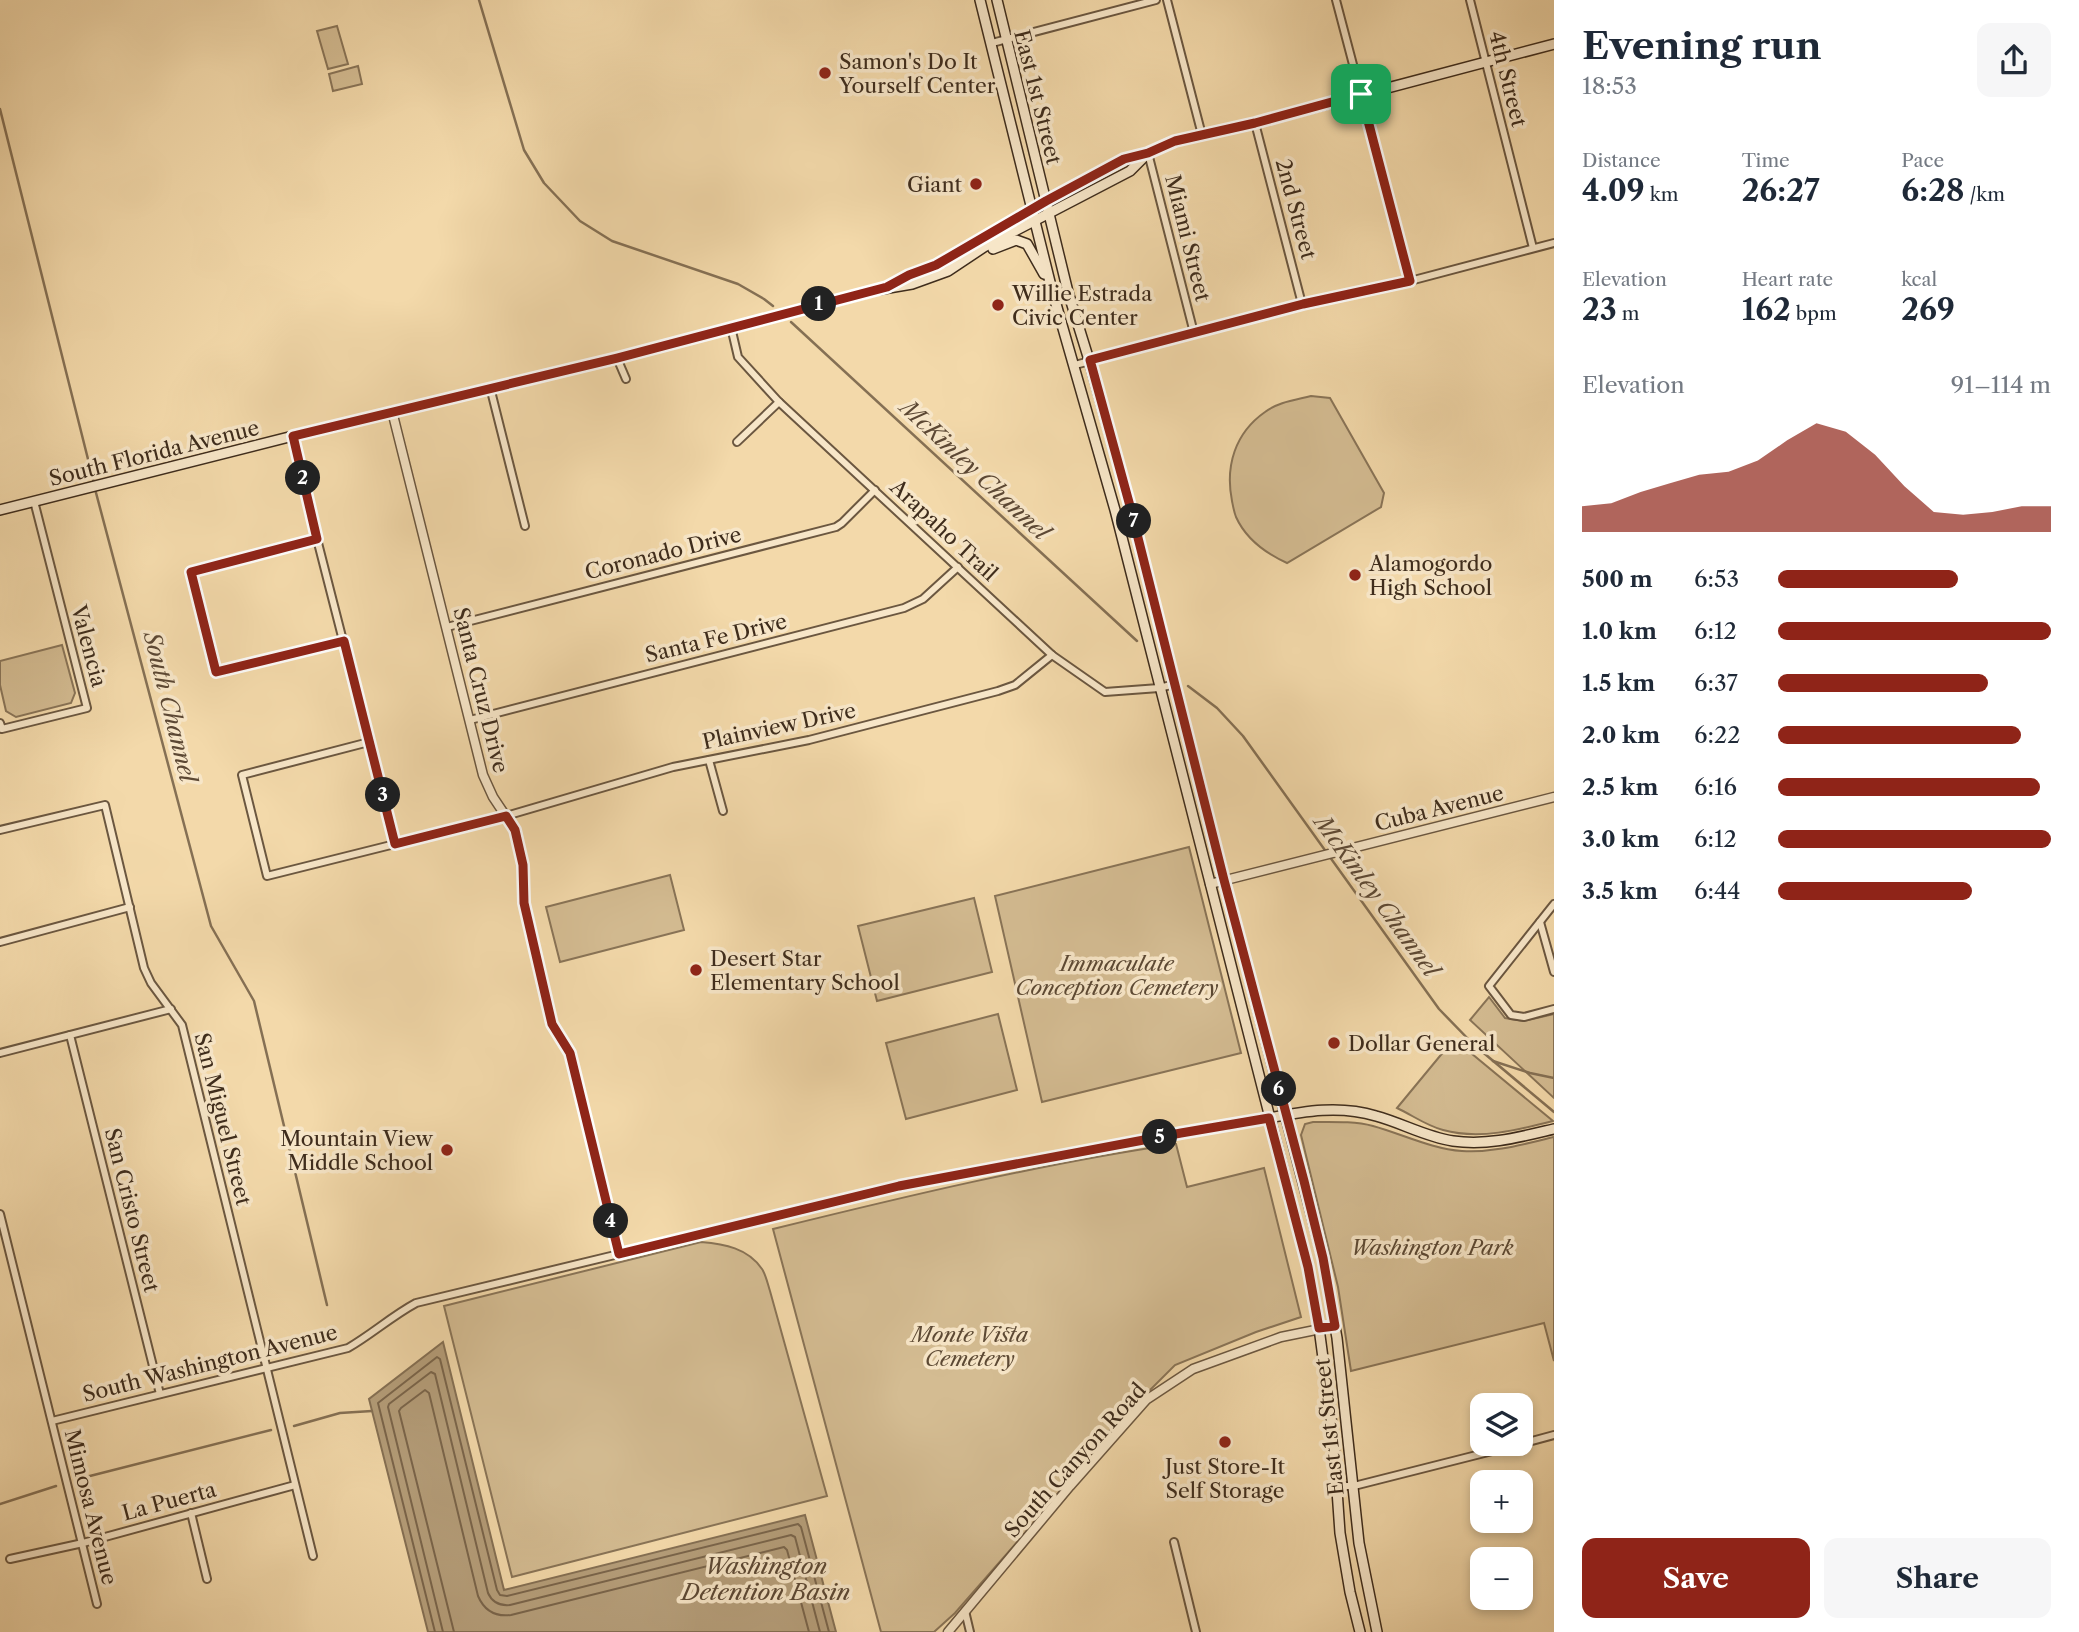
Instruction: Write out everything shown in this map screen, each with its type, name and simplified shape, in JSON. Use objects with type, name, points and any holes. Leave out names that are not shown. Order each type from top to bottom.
[{"type":"main road","name":"East 1st Street","points":[[980,0],[1034,222],[1115,510],[1308,1267],[1333,1433],[1340,1533],[1360,1632]]},
{"type":"main road","name":"East 1st Street","points":[[997,0],[1068,292],[1090,360],[1130,506],[1323,1258],[1335,1326],[1359,1543],[1377,1632]]},
{"type":"main road","points":[[1148,153],[1175,141],[1255,123],[1554,44]]},
{"type":"main road","name":"South Florida Avenue","points":[[887,287],[936,265],[1124,159],[1148,153]]},
{"type":"main road","name":"South Florida Avenue","points":[[0,510],[392,411],[617,358],[887,287],[912,284],[948,271],[984,247],[1130,171],[1148,153]]},
{"type":"main road","points":[[948,271],[1016,240],[1027,244],[1052,290]]},
{"type":"main road","points":[[1269,1118],[1325,1109],[1350,1111],[1375,1115],[1424,1134],[1473,1143],[1494,1143],[1554,1129]]},
{"type":"street","points":[[992,43],[1156,0]]},
{"type":"street","points":[[1167,0],[1202,135]]},
{"type":"street","points":[[1336,0],[1410,281]]},
{"type":"street","name":"4th Street","points":[[1470,0],[1533,248]]},
{"type":"street","name":"2nd Street","points":[[1255,123],[1303,304]]},
{"type":"street","name":"Miami Street","points":[[1148,153],[1194,333]]},
{"type":"street","points":[[1074,365],[1303,304],[1410,281],[1554,243]]},
{"type":"street","name":"Arapaho Trail","points":[[731,327],[738,357],[779,402],[1052,655],[1105,692],[1159,688],[1175,684]]},
{"type":"street","points":[[617,358],[626,379]]},
{"type":"street","points":[[490,387],[525,526]]},
{"type":"street","points":[[737,442],[779,402]]},
{"type":"street","name":"Santa Cruz Drive","points":[[392,411],[483,775],[493,797],[515,830],[523,865],[524,903],[552,1024],[570,1053],[619,1254]]},
{"type":"street","points":[[293,436],[395,844]]},
{"type":"street","name":"Coronado Drive","points":[[447,627],[836,527],[875,489]]},
{"type":"street","name":"Valencia","points":[[0,723],[2,729],[87,708],[34,501]]},
{"type":"street","points":[[317,539],[191,572],[216,672],[344,641]]},
{"type":"street","name":"Santa Fe Drive","points":[[470,720],[904,608],[923,599],[958,567]]},
{"type":"street","name":"Plainview Drive","points":[[369,742],[242,775],[267,876],[506,816],[673,767],[809,740],[998,691],[1015,685],[1052,655]]},
{"type":"street","points":[[709,760],[723,811]]},
{"type":"street","points":[[1183,783],[1199,780]]},
{"type":"street","name":"Cuba Avenue","points":[[1210,884],[1554,797]]},
{"type":"street","name":"San Miguel Street","points":[[0,830],[105,805],[144,968],[151,983],[182,1026],[313,1556]]},
{"type":"street","points":[[1554,904],[1489,986],[1511,1015],[1524,1017],[1554,1009]]},
{"type":"street","points":[[0,942],[130,907]]},
{"type":"street","points":[[1540,922],[1554,972]]},
{"type":"street","points":[[0,1053],[171,1009]]},
{"type":"street","name":"San Cristo Street","points":[[71,1035],[160,1394]]},
{"type":"street","name":"South Washington Avenue","points":[[51,1421],[348,1348],[370,1335],[392,1316],[416,1303],[899,1186],[1269,1118]]},
{"type":"street","name":"Mimosa Avenue","points":[[0,1214],[97,1604]]},
{"type":"street","name":"South Canyon Road","points":[[947,1632],[1146,1400],[1193,1369],[1281,1337],[1335,1326]]},
{"type":"street","points":[[1533,1441],[1554,1435]]},
{"type":"street","points":[[1337,1486],[1354,1486],[1473,1456]]},
{"type":"street","name":"La Puerta","points":[[10,1559],[83,1543],[295,1485]]},
{"type":"street","points":[[191,1513],[207,1579]]},
{"type":"street","points":[[1174,1542],[1196,1632]]},
{"type":"street","points":[[965,1611],[970,1632]]},
{"type":"green space","points":[[337,26],[348,64],[328,69],[317,31]]},
{"type":"green space","points":[[358,66],[362,84],[333,91],[329,74]]},
{"type":"green space","points":[[1311,396],[1330,398],[1384,493],[1381,507],[1287,563],[1257,544],[1240,525],[1235,515],[1230,488],[1231,463],[1240,440],[1255,420],[1275,406]]},
{"type":"green space","points":[[62,645],[75,693],[71,703],[16,717],[6,711],[0,685],[0,661]]},
{"type":"green space","name":"Immaculate Conception Cemetery","points":[[1189,847],[1241,1053],[1042,1102],[995,896]]},
{"type":"green space","points":[[670,875],[684,930],[560,962],[546,907]]},
{"type":"green space","points":[[974,898],[992,972],[877,1001],[858,926]]},
{"type":"green space","points":[[1489,997],[1505,1018],[1524,1021],[1554,1014],[1554,1098],[1470,1020]]},
{"type":"green space","points":[[998,1014],[1017,1090],[906,1119],[886,1043]]},
{"type":"green space","points":[[1454,1039],[1553,1121],[1484,1134],[1457,1133],[1425,1123],[1397,1108]]},
{"type":"green space","name":"Washington Park","points":[[1305,1124],[1366,1124],[1428,1144],[1462,1151],[1497,1149],[1554,1137],[1554,1361],[1544,1323],[1351,1371],[1338,1287],[1301,1135]]},
{"type":"green space","name":"Monte Vista Cemetery","points":[[1176,1144],[1187,1187],[1264,1168],[1301,1317],[1175,1365],[1101,1439],[1040,1516],[955,1613],[934,1632],[881,1632],[773,1229],[1024,1171]]},
{"type":"green space","points":[[701,1242],[727,1246],[743,1252],[763,1271],[827,1496],[512,1577],[444,1306]]},
{"type":"water","name":"Washington Detention Basin","points":[[443,1342],[504,1590],[805,1515],[836,1632],[428,1632],[369,1399]]},
{"type":"waterway","name":"McKinley Channel","points":[[479,0],[524,150],[544,183],[580,221],[612,241],[738,284],[773,306]]},
{"type":"waterway","name":"South Channel","points":[[0,109],[94,483]]},
{"type":"waterway","name":"McKinley Channel","points":[[791,322],[1137,641]]},
{"type":"waterway","name":"South Channel","points":[[95,489],[211,926],[254,1001],[327,1305]]},
{"type":"waterway","name":"McKinley Channel","points":[[1188,686],[1217,708],[1243,736],[1439,1009],[1473,1044],[1554,1112]]},
{"type":"waterway","points":[[1493,1061],[1554,1078]]},
{"type":"waterway","points":[[294,1426],[340,1413],[372,1411]]},
{"type":"waterway","points":[[82,1478],[271,1430]]},
{"type":"waterway","points":[[0,1504],[56,1486]]},
{"type":"place","name":"Samon's Do It Yourself Center","points":[[825,73]]},
{"type":"place","name":"Giant","points":[[976,184]]},
{"type":"place","name":"Willie Estrada Civic Center","points":[[998,305]]},
{"type":"place","name":"Alamogordo High School","points":[[1355,575]]},
{"type":"place","name":"Desert Star Elementary School","points":[[696,970]]},
{"type":"place","name":"Dollar General","points":[[1334,1043]]},
{"type":"place","name":"Mountain View Middle School","points":[[447,1150]]},
{"type":"place","name":"Just Store-It Self Storage","points":[[1225,1442]]},
{"type":"route","points":[[1361,94],[1410,281],[1303,304],[1090,360],[1304,1181],[1332,1300],[1335,1326],[1319,1328],[1308,1267],[1269,1118],[899,1186],[619,1254],[570,1053],[552,1024],[524,903],[523,865],[515,830],[506,816],[395,844],[344,641],[216,672],[191,572],[317,539],[293,436],[617,358],[887,287],[936,265],[1124,159],[1148,153],[1175,141],[1255,123],[1361,94]]}]
